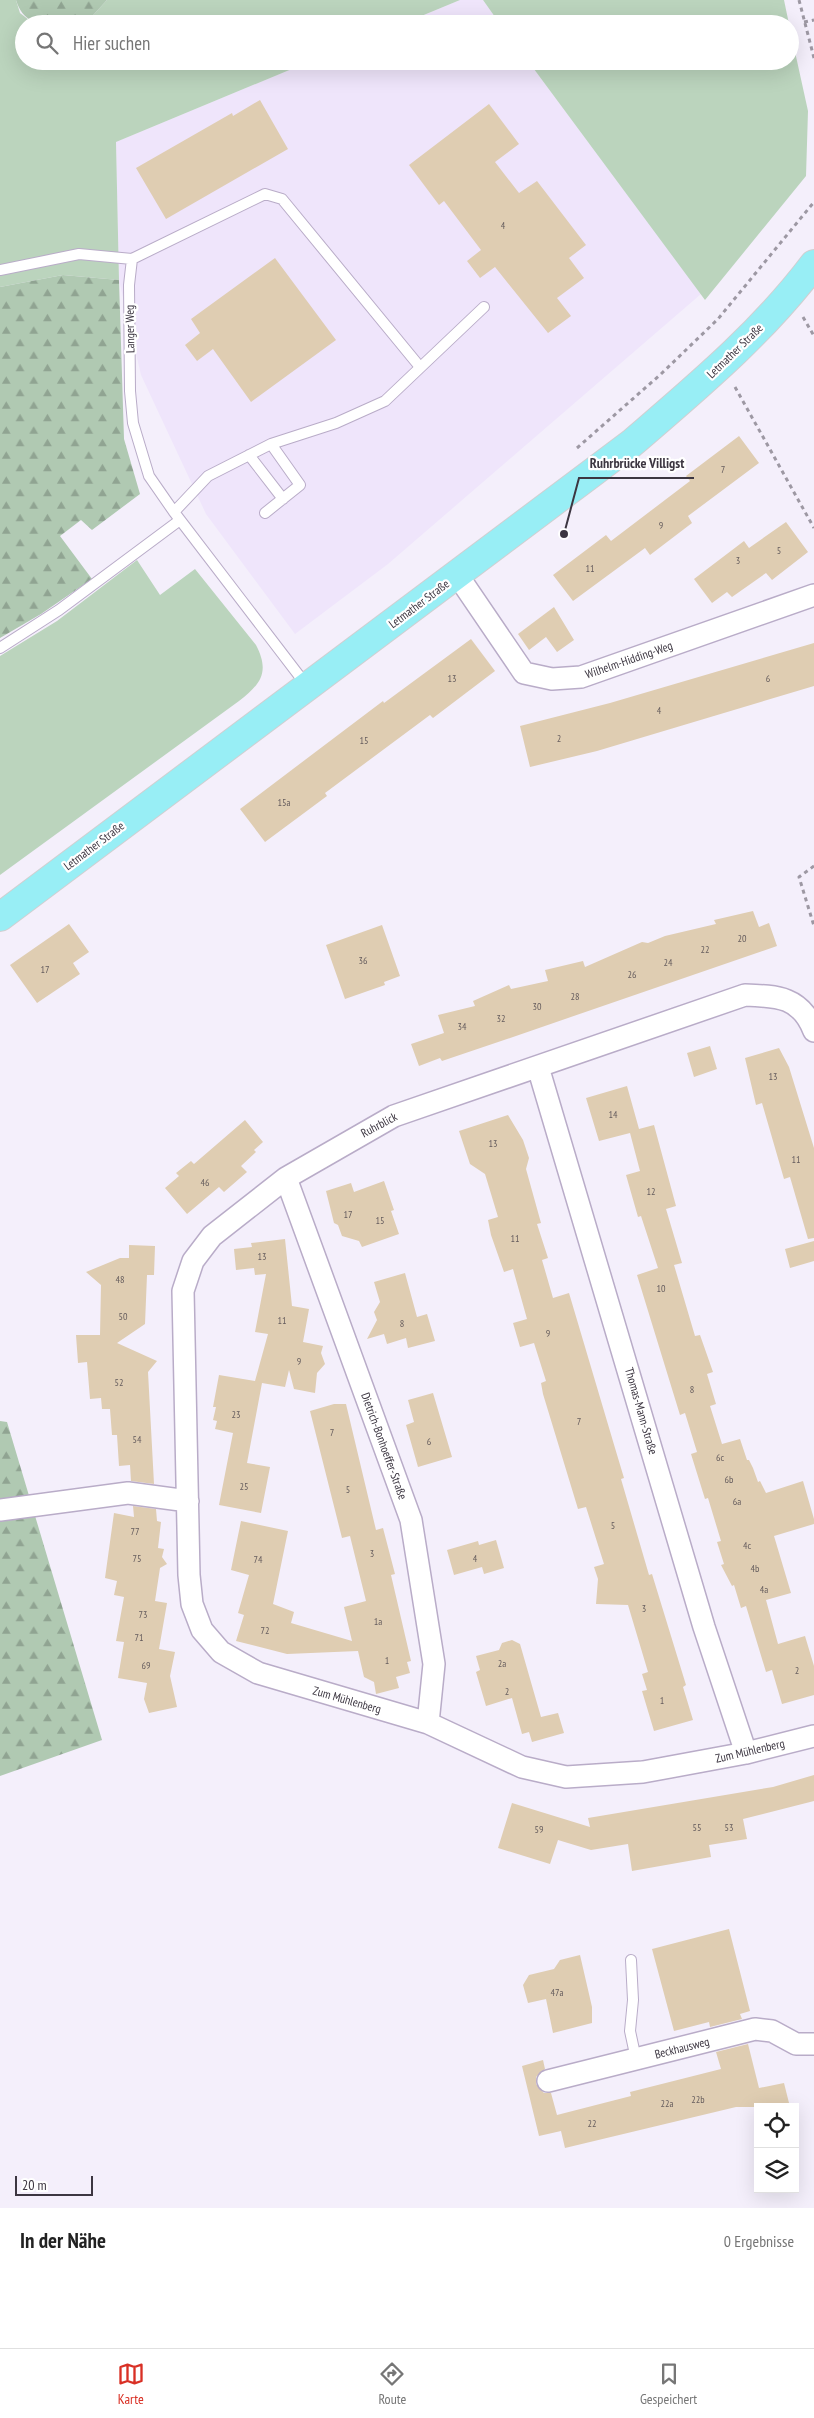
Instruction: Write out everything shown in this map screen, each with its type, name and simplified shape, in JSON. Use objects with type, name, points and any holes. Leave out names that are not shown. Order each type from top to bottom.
[{"type":"main road","name":"Letmather Straße","points":[[0,917],[458,576],[632,443],[722,365],[791,294],[814,264]]},
{"type":"street","name":"Wilhelm-Hidding-Weg","points":[[458,576],[524,673],[552,679],[581,677],[814,595]]},
{"type":"street","name":"Ruhrblick","points":[[188,1501],[183,1291],[193,1261],[212,1236],[286,1178],[394,1116],[745,995],[781,996],[808,1015],[814,1031]]},
{"type":"street","name":"Thomas-Mann-Straße","points":[[538,1067],[704,1627],[746,1753]]},
{"type":"street","name":"Dietrich-Bonhoeffer-Straße","points":[[286,1178],[411,1520],[434,1664],[428,1724]]},
{"type":"street","points":[[0,1510],[128,1493],[188,1501]]},
{"type":"street","name":"Zum Mühlenberg","points":[[188,1501],[188,1575],[192,1604],[202,1630],[221,1652],[258,1673],[428,1724],[522,1767],[566,1777],[643,1772],[746,1753],[814,1736]]},
{"type":"street","name":"Beckhausweg","points":[[548,2081],[755,2030],[772,2031],[796,2044],[814,2044]]},
{"type":"lane","points":[[0,270],[79,254],[132,259],[265,194],[282,199],[420,368]]},
{"type":"lane","name":"Langer Weg","points":[[132,259],[129,285],[130,391],[133,422],[149,476],[177,516],[308,687]]},
{"type":"lane","points":[[0,648],[59,610],[177,516],[208,476],[271,444],[336,423],[385,400],[484,307]]},
{"type":"lane","points":[[265,513],[300,485],[271,444]]},
{"type":"lane","points":[[249,455],[283,499]]},
{"type":"lane","points":[[632,1960],[633,2000],[630,2031],[636,2059]]},
{"type":"path","points":[[799,0],[814,58]]},
{"type":"path","points":[[804,22],[814,20]]},
{"type":"path","points":[[575,450],[661,374],[718,319],[814,202]]},
{"type":"path","points":[[722,365],[814,528]]},
{"type":"path","points":[[814,866],[799,877],[814,926]]},
{"type":"shaded area","points":[[460,0],[483,0],[494,15],[424,15]]},
{"type":"shaded area","points":[[289,70],[535,70],[701,294],[388,564],[295,634],[206,514],[141,375],[119,280],[116,142]]},
{"type":"green space","points":[[0,0],[16,0],[20,13],[23,15],[15,15],[15,70],[289,70],[116,142],[119,280],[63,275],[0,287]]},
{"type":"green space","points":[[16,0],[107,0],[93,15],[24,15]]},
{"type":"green space","points":[[107,0],[460,0],[424,15],[93,15]]},
{"type":"green space","points":[[483,0],[784,0],[787,15],[494,15]]},
{"type":"green space","points":[[535,70],[799,70],[808,111],[806,176],[705,300]]},
{"type":"green space","points":[[63,275],[119,280],[124,439],[140,494],[92,530],[81,520],[60,536],[92,579],[41,614],[0,638],[0,287]]},
{"type":"green space","points":[[137,560],[160,595],[195,569],[256,645],[262,663],[261,677],[253,689],[239,701],[0,875],[0,656],[57,621]]},
{"type":"green space","points":[[0,1421],[7,1422],[102,1740],[0,1776]]},
{"type":"building","points":[[260,100],[288,149],[166,219],[136,168],[232,113],[233,116]]},
{"type":"building","points":[[489,104],[519,144],[495,162],[519,193],[537,181],[586,245],[569,258],[584,278],[557,298],[571,316],[548,333],[495,267],[480,278],[467,261],[481,250],[444,201],[439,205],[409,165]]},
{"type":"building","points":[[275,258],[336,340],[251,402],[213,349],[197,361],[185,345],[200,333],[191,319]]},
{"type":"building","points":[[739,436],[759,463],[688,516],[692,523],[650,555],[645,548],[573,601],[553,575],[606,535],[611,541],[690,481],[686,476]]},
{"type":"building","points":[[786,522],[808,552],[772,580],[766,573],[732,597],[727,592],[712,603],[694,579],[744,541],[749,548]]},
{"type":"building","points":[[554,607],[574,640],[557,652],[546,637],[529,650],[518,634]]},
{"type":"building","points":[[471,639],[495,671],[433,718],[430,715],[325,793],[327,796],[265,842],[240,809],[383,701],[384,703]]},
{"type":"building","points":[[814,643],[814,686],[597,751],[530,767],[520,726],[610,703]]},
{"type":"building","points":[[753,911],[759,927],[769,923],[777,946],[442,1061],[440,1058],[419,1066],[411,1044],[444,1033],[438,1015],[475,1006],[473,1001],[509,985],[511,989],[548,981],[545,970],[583,961],[585,967],[642,942],[648,943],[665,936],[716,924],[714,920]]},
{"type":"building","points":[[69,924],[89,952],[73,963],[80,974],[37,1003],[10,965]]},
{"type":"building","points":[[382,925],[400,976],[384,982],[385,985],[345,999],[326,945]]},
{"type":"building","points":[[710,1046],[717,1069],[694,1077],[687,1053]]},
{"type":"building","points":[[779,1048],[789,1067],[814,1148],[814,1238],[808,1239],[790,1177],[784,1179],[762,1103],[756,1105],[745,1058]]},
{"type":"building","points":[[627,1086],[639,1129],[654,1125],[676,1206],[666,1209],[682,1263],[674,1265],[695,1336],[700,1335],[713,1372],[707,1374],[716,1404],[710,1406],[722,1444],[740,1439],[747,1460],[749,1460],[758,1482],[760,1481],[766,1493],[803,1481],[814,1519],[814,1524],[774,1536],[791,1593],[766,1600],[778,1644],[805,1636],[814,1666],[814,1695],[782,1704],[772,1670],[766,1672],[746,1606],[741,1608],[734,1585],[732,1586],[721,1565],[724,1564],[717,1542],[721,1541],[708,1498],[705,1499],[691,1454],[697,1452],[685,1413],[680,1415],[637,1275],[658,1268],[641,1216],[638,1217],[626,1175],[640,1171],[630,1133],[599,1141],[586,1098]]},
{"type":"building","points":[[508,1115],[523,1140],[529,1158],[526,1169],[541,1223],[537,1224],[548,1258],[542,1260],[553,1298],[569,1293],[624,1478],[621,1479],[649,1575],[652,1574],[686,1685],[683,1687],[693,1720],[654,1731],[642,1691],[647,1690],[642,1674],[648,1672],[628,1605],[596,1604],[598,1579],[594,1567],[604,1564],[586,1507],[578,1509],[543,1394],[541,1383],[546,1381],[534,1343],[520,1347],[513,1323],[527,1319],[513,1269],[504,1272],[491,1235],[488,1220],[498,1217],[485,1174],[470,1164],[459,1131]]},
{"type":"building","points":[[245,1120],[263,1142],[254,1150],[256,1152],[241,1166],[247,1172],[224,1192],[219,1187],[187,1214],[165,1188],[179,1176],[176,1173],[191,1161],[194,1164]]},
{"type":"building","points":[[384,1181],[394,1210],[391,1211],[399,1234],[362,1247],[359,1241],[342,1236],[338,1225],[334,1223],[326,1191],[351,1183],[354,1192]]},
{"type":"building","points":[[285,1239],[292,1306],[309,1309],[303,1342],[323,1346],[321,1353],[325,1364],[317,1373],[315,1393],[294,1389],[289,1370],[285,1387],[262,1383],[247,1463],[270,1467],[261,1513],[219,1505],[233,1433],[215,1429],[217,1421],[213,1420],[216,1407],[213,1407],[219,1375],[255,1381],[268,1334],[255,1332],[266,1274],[255,1275],[254,1268],[236,1270],[234,1249],[252,1247],[251,1243]]},
{"type":"building","points":[[814,1241],[814,1261],[790,1268],[785,1249]]},
{"type":"building","points":[[129,1245],[155,1246],[154,1275],[147,1275],[145,1324],[117,1343],[157,1361],[148,1372],[154,1484],[131,1481],[130,1465],[119,1466],[117,1435],[112,1435],[110,1409],[102,1409],[101,1398],[90,1399],[87,1362],[78,1363],[76,1335],[100,1335],[101,1285],[86,1272],[120,1258],[129,1258]]},
{"type":"building","points":[[405,1273],[417,1317],[427,1314],[435,1341],[408,1348],[406,1338],[387,1344],[384,1334],[367,1339],[377,1320],[374,1312],[380,1302],[374,1282]]},
{"type":"building","points":[[433,1393],[452,1457],[418,1467],[406,1425],[414,1422],[408,1400]]},
{"type":"building","points":[[334,1404],[346,1404],[376,1530],[383,1528],[395,1574],[391,1575],[411,1661],[407,1662],[410,1673],[396,1677],[399,1688],[376,1694],[374,1682],[364,1677],[358,1651],[287,1654],[236,1641],[244,1615],[238,1613],[249,1575],[231,1570],[241,1521],[288,1531],[273,1604],[294,1612],[291,1623],[352,1641],[344,1607],[366,1601],[350,1536],[342,1538],[310,1411]]},
{"type":"building","points":[[133,1506],[156,1509],[157,1521],[161,1522],[158,1548],[164,1549],[162,1557],[167,1564],[160,1568],[155,1601],[167,1603],[159,1649],[175,1652],[170,1676],[177,1707],[149,1713],[144,1699],[147,1683],[118,1678],[124,1642],[116,1641],[124,1597],[114,1595],[117,1581],[105,1578],[114,1513],[134,1517]]},
{"type":"building","points":[[496,1540],[504,1568],[484,1574],[482,1567],[454,1575],[447,1550],[478,1541],[479,1545]]},
{"type":"building","points":[[512,1640],[520,1644],[541,1717],[558,1713],[564,1733],[532,1742],[529,1732],[522,1734],[512,1698],[486,1706],[476,1672],[480,1670],[476,1656],[499,1650],[502,1643]]},
{"type":"building","points":[[814,1775],[814,1801],[743,1819],[747,1839],[709,1845],[711,1857],[632,1871],[628,1844],[591,1850],[558,1840],[550,1864],[498,1848],[512,1803],[590,1827],[588,1818],[773,1787]]},
{"type":"building","points":[[729,1929],[750,2011],[740,2014],[742,2019],[710,2027],[709,2022],[674,2031],[652,1949]]},
{"type":"building","points":[[580,1955],[592,2007],[592,2023],[553,2033],[546,1999],[528,2003],[523,1985],[529,1975],[554,1969],[560,1960]]},
{"type":"building","points":[[748,2044],[759,2088],[784,2083],[789,2103],[754,2103],[754,2107],[736,2107],[565,2148],[561,2131],[539,2136],[522,2066],[543,2060],[545,2069],[536,2077],[536,2084],[544,2093],[551,2093],[557,2115],[631,2096],[630,2092],[721,2069],[716,2052]]},
{"type":"place","name":"Ruhrbrücke Villigst","points":[[564,534]]}]
